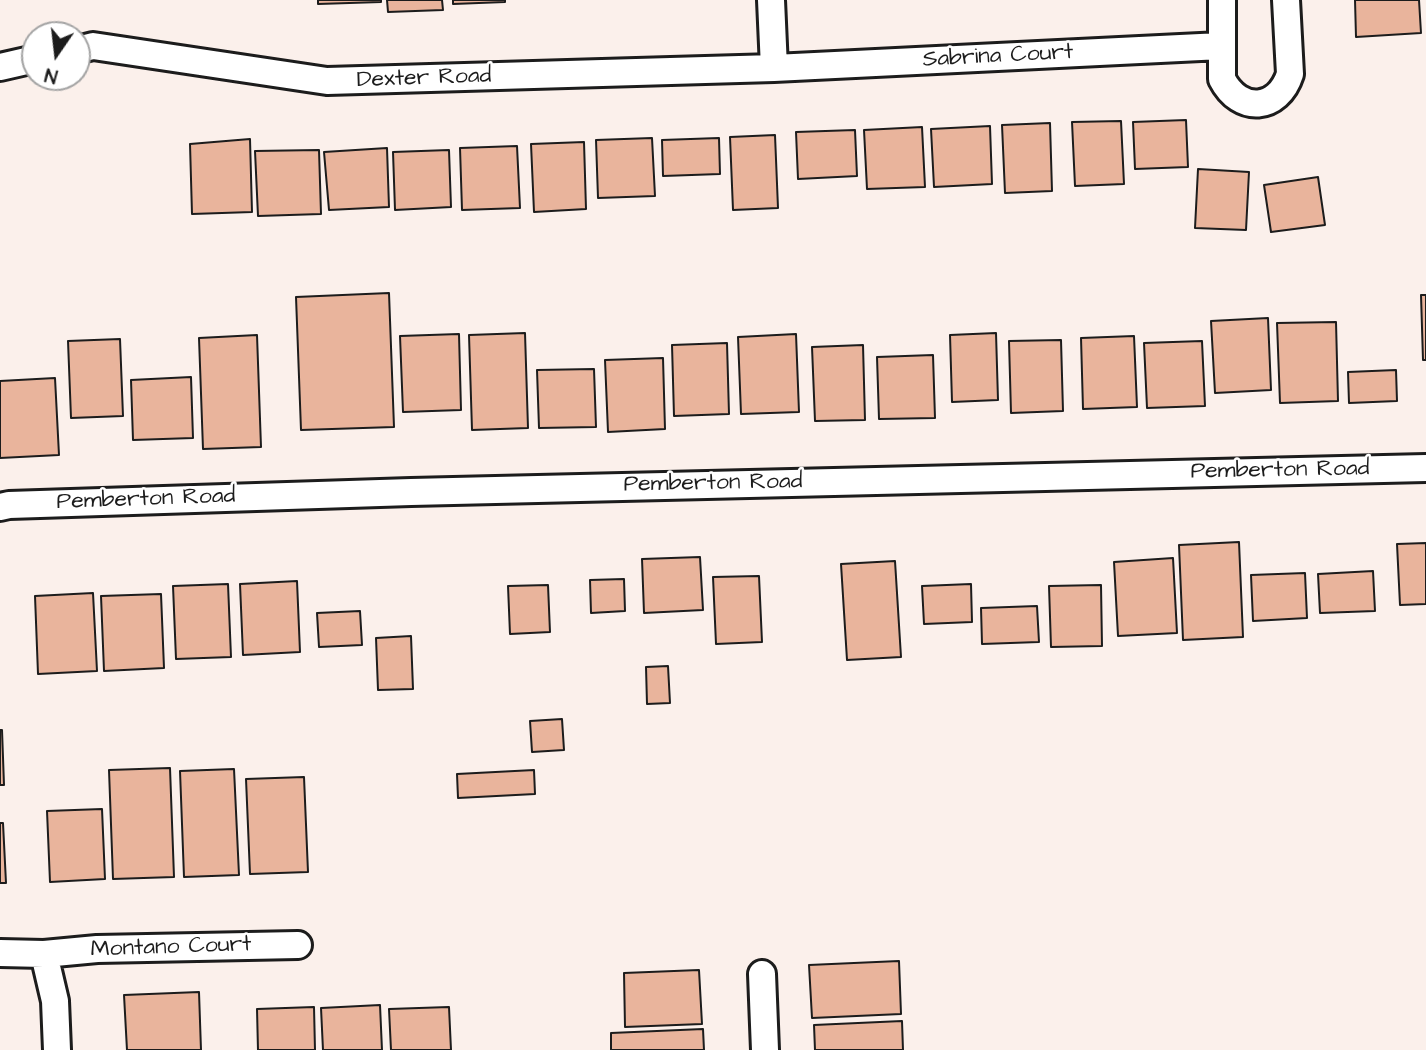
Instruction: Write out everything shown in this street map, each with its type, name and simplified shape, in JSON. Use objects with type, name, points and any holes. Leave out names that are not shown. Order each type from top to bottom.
[{"type":"street","points":[[771,0],[774,68]]},
{"type":"street","points":[[1222,0],[1222,79],[1236,98],[1258,104],[1280,94],[1290,74],[1286,0]]},
{"type":"street","name":"Dexter Road","points":[[91,46],[327,81],[774,68]]},
{"type":"street","name":"Sabrina Court","points":[[774,68],[1221,46]]},
{"type":"street","points":[[0,68],[21,63]]},
{"type":"street","name":"Pemberton Road","points":[[0,507],[411,492],[1426,468]]},
{"type":"street","name":"Montano Court","points":[[0,953],[44,954],[97,949],[298,944]]},
{"type":"street","points":[[44,954],[55,1001],[57,1050]]},
{"type":"street","points":[[762,974],[765,1050]]},
{"type":"building","points":[[318,0],[381,0],[381,2],[318,4]]},
{"type":"building","points":[[387,0],[442,0],[443,10],[388,12]]},
{"type":"building","points":[[453,0],[505,0],[505,2],[453,4]]},
{"type":"building","points":[[1355,0],[1419,0],[1421,33],[1356,37]]},
{"type":"building","points":[[1186,120],[1188,167],[1135,169],[1133,122]]},
{"type":"building","points":[[1121,121],[1124,184],[1075,186],[1072,122]]},
{"type":"building","points":[[1050,123],[1052,191],[1005,193],[1002,125]]},
{"type":"building","points":[[990,126],[992,184],[934,187],[931,129]]},
{"type":"building","points":[[922,127],[925,187],[867,189],[864,130]]},
{"type":"building","points":[[855,130],[857,176],[798,179],[796,132]]},
{"type":"building","points":[[775,135],[778,208],[733,210],[730,137]]},
{"type":"building","points":[[652,138],[655,196],[598,198],[596,140]]},
{"type":"building","points":[[719,138],[720,174],[663,176],[662,140]]},
{"type":"building","points":[[250,139],[252,212],[192,214],[190,144]]},
{"type":"building","points":[[584,142],[586,209],[534,212],[531,144]]},
{"type":"building","points":[[517,146],[520,208],[462,210],[460,148]]},
{"type":"building","points":[[387,148],[389,207],[329,210],[324,152]]},
{"type":"building","points":[[319,150],[321,214],[258,216],[255,151]]},
{"type":"building","points":[[449,150],[451,207],[395,210],[393,152]]},
{"type":"building","points":[[1198,169],[1249,172],[1246,230],[1195,228]]},
{"type":"building","points":[[1318,177],[1325,225],[1271,232],[1264,185]]},
{"type":"building","points":[[389,293],[394,427],[301,430],[296,297]]},
{"type":"building","points":[[1421,295],[1426,295],[1426,360],[1423,360]]},
{"type":"building","points":[[1268,318],[1271,390],[1215,393],[1211,321]]},
{"type":"building","points":[[1336,322],[1338,401],[1280,403],[1277,323]]},
{"type":"building","points":[[525,333],[528,428],[472,430],[469,335]]},
{"type":"building","points":[[996,333],[998,400],[952,402],[950,335]]},
{"type":"building","points":[[459,334],[461,410],[403,412],[400,336]]},
{"type":"building","points":[[796,334],[799,412],[741,414],[738,337]]},
{"type":"building","points":[[257,335],[261,447],[203,449],[199,338]]},
{"type":"building","points":[[1134,336],[1137,407],[1083,409],[1081,338]]},
{"type":"building","points":[[120,339],[123,416],[71,418],[68,341]]},
{"type":"building","points":[[1061,340],[1063,411],[1011,413],[1009,341]]},
{"type":"building","points":[[1202,341],[1205,406],[1147,408],[1144,343]]},
{"type":"building","points":[[727,343],[729,414],[674,416],[672,345]]},
{"type":"building","points":[[863,345],[865,420],[815,421],[812,347]]},
{"type":"building","points":[[933,355],[935,418],[879,419],[877,357]]},
{"type":"building","points":[[663,358],[665,429],[608,432],[605,360]]},
{"type":"building","points":[[594,369],[596,427],[539,428],[537,370]]},
{"type":"building","points":[[1396,370],[1397,401],[1349,403],[1348,372]]},
{"type":"building","points":[[191,377],[193,438],[133,440],[131,380]]},
{"type":"building","points":[[55,378],[59,455],[0,458],[0,381]]},
{"type":"building","points":[[1239,542],[1243,637],[1183,640],[1179,545]]},
{"type":"building","points":[[1426,543],[1426,604],[1400,605],[1397,544]]},
{"type":"building","points":[[700,557],[703,610],[644,613],[642,559]]},
{"type":"building","points":[[1173,558],[1177,633],[1118,636],[1114,562]]},
{"type":"building","points":[[895,561],[901,657],[847,660],[841,564]]},
{"type":"building","points":[[1373,571],[1375,611],[1320,613],[1318,574]]},
{"type":"building","points":[[1305,573],[1307,618],[1253,621],[1251,575]]},
{"type":"building","points":[[759,576],[762,642],[716,644],[713,577]]},
{"type":"building","points":[[624,579],[625,611],[591,613],[590,580]]},
{"type":"building","points":[[297,581],[300,652],[243,655],[240,584]]},
{"type":"building","points":[[228,584],[231,657],[176,659],[173,586]]},
{"type":"building","points":[[971,584],[972,622],[924,624],[922,586]]},
{"type":"building","points":[[548,585],[550,632],[510,634],[508,586]]},
{"type":"building","points":[[1101,585],[1102,646],[1051,647],[1049,586]]},
{"type":"building","points":[[93,593],[97,671],[38,674],[35,596]]},
{"type":"building","points":[[161,594],[164,668],[104,671],[101,596]]},
{"type":"building","points":[[1037,606],[1039,642],[982,644],[981,608]]},
{"type":"building","points":[[360,611],[362,645],[319,647],[317,613]]},
{"type":"building","points":[[411,636],[413,689],[378,690],[376,638]]},
{"type":"building","points":[[668,666],[670,703],[647,704],[646,667]]},
{"type":"building","points":[[562,719],[564,750],[532,752],[530,721]]},
{"type":"building","points":[[2,730],[4,785],[0,785]]},
{"type":"building","points":[[170,768],[174,877],[113,879],[109,770]]},
{"type":"building","points":[[234,769],[239,875],[184,877],[180,771]]},
{"type":"building","points":[[534,770],[535,794],[458,798],[457,774]]},
{"type":"building","points":[[304,777],[308,872],[250,874],[246,779]]},
{"type":"building","points":[[102,809],[105,879],[50,882],[47,811]]},
{"type":"building","points":[[0,823],[3,823],[6,883],[0,883]]},
{"type":"building","points":[[899,961],[901,1014],[812,1018],[809,965]]},
{"type":"building","points":[[699,970],[702,1024],[625,1027],[624,973]]},
{"type":"building","points":[[199,992],[201,1050],[127,1050],[124,995]]},
{"type":"building","points":[[380,1005],[382,1050],[323,1050],[321,1008]]},
{"type":"building","points":[[314,1007],[315,1050],[258,1050],[257,1009]]},
{"type":"building","points":[[449,1007],[451,1050],[391,1050],[389,1009]]},
{"type":"building","points":[[902,1021],[903,1050],[815,1050],[814,1025]]},
{"type":"building","points":[[703,1029],[704,1050],[611,1050],[611,1033]]}]
